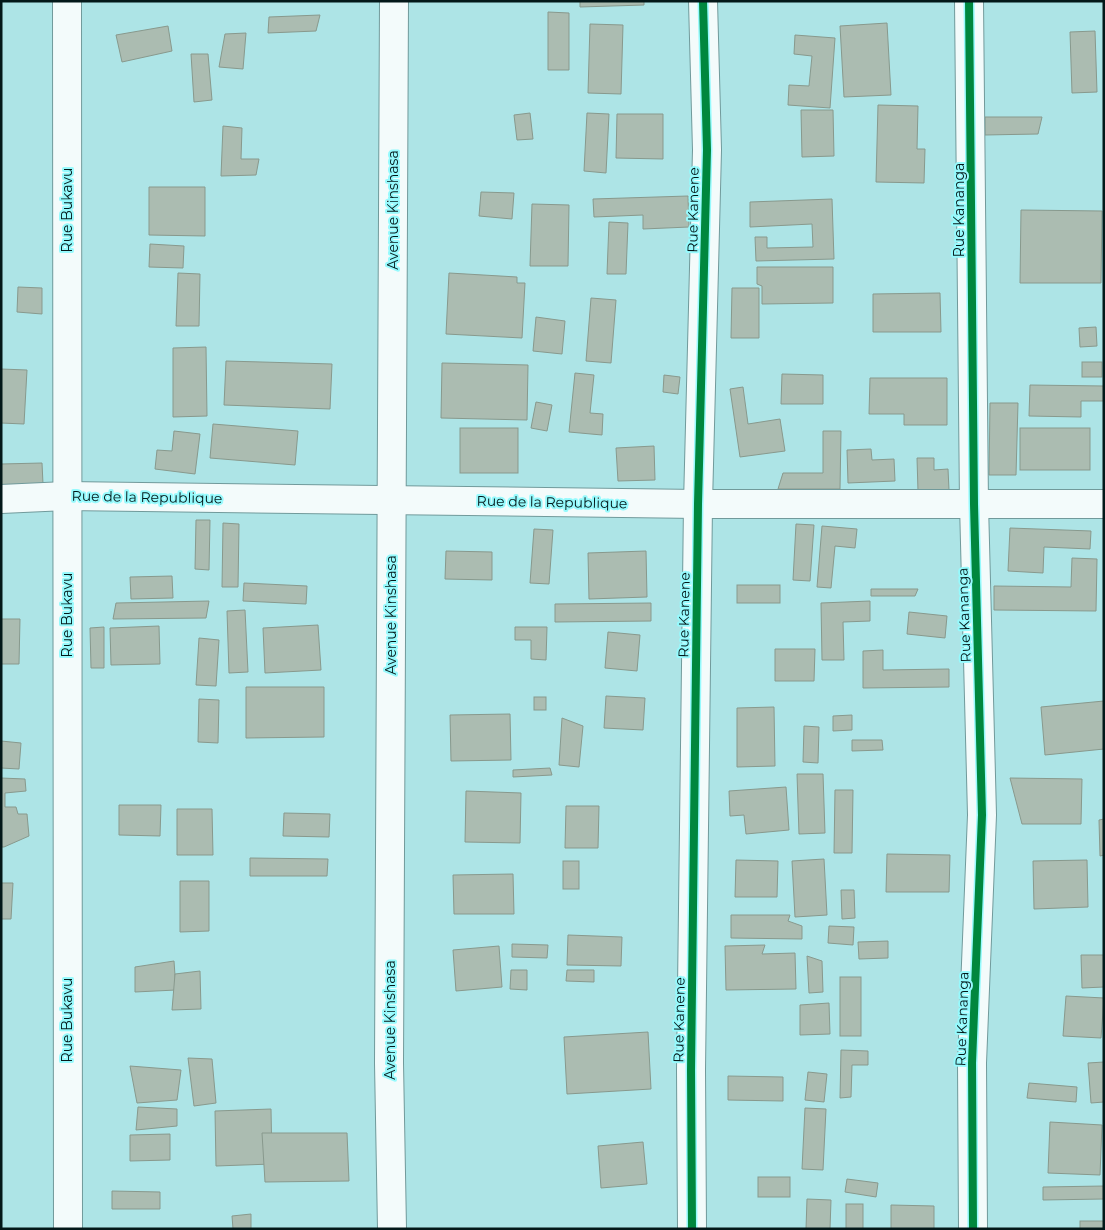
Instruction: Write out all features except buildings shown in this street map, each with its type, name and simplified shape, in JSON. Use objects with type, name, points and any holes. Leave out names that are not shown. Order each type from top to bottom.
[{"type":"street","name":"Rue Bukavu","points":[[67,1],[68,1229]]},
{"type":"street","name":"Avenue Kinshasa","points":[[392,1229],[389,1062],[394,1]]},
{"type":"street","name":"Rue Kanene","points":[[692,1229],[691,1070],[698,504],[707,150],[703,1]]},
{"type":"street","name":"Rue Kananga","points":[[969,1],[974,504],[982,815],[972,1063],[973,1229]]},
{"type":"street","name":"Rue de la Republique","points":[[1,499],[66,496],[698,504],[1104,504]]},
{"type":"cycle path","points":[[692,1229],[691,1070],[698,504],[707,150],[703,1]]},
{"type":"cycle path","points":[[969,1],[974,504],[982,815],[972,1063],[973,1229]]}]
